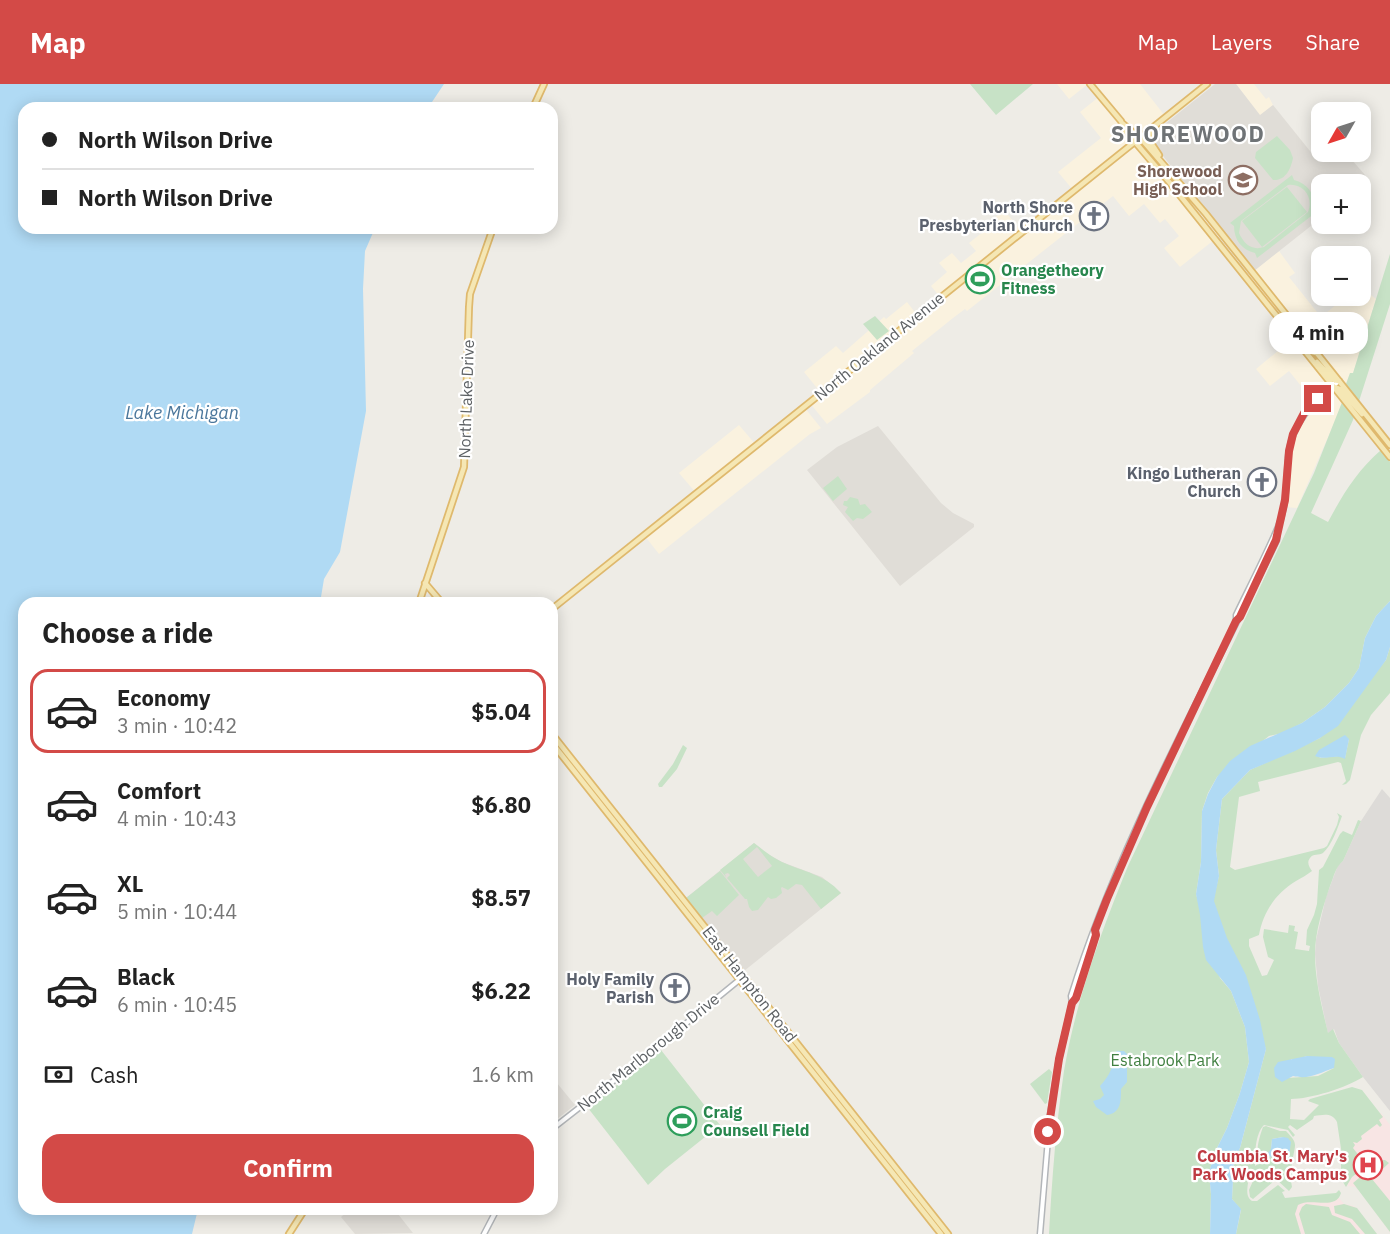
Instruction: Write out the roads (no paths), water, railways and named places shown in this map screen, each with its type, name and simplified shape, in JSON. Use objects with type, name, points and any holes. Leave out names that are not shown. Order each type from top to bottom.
[{"type":"main road","points":[[536,102],[544,84]]},
{"type":"main road","points":[[1090,84],[1122,123],[1139,137],[1196,202],[1390,445]]},
{"type":"main road","name":"North Oakland Avenue","points":[[558,604],[1207,84]]},
{"type":"main road","points":[[1122,123],[1124,129],[1390,457]]},
{"type":"main road","points":[[1150,128],[1148,137],[1151,144],[1171,172]]},
{"type":"main road","points":[[1170,183],[1177,182],[1196,202]]},
{"type":"main road","name":"North Lake Drive","points":[[420,597],[464,467],[470,300],[491,234]]},
{"type":"main road","points":[[1295,337],[1316,353]]},
{"type":"main road","points":[[1310,357],[1334,380],[1339,381]]},
{"type":"main road","points":[[1332,386],[1341,389],[1358,411],[1372,423]]},
{"type":"main road","points":[[1356,415],[1369,425],[1372,423]]},
{"type":"main road","points":[[425,583],[437,597]]},
{"type":"main road","name":"East Hampton Road","points":[[558,742],[941,1234]]},
{"type":"main road","name":"East Hampton Road","points":[[558,749],[948,1234]]},
{"type":"main road","points":[[289,1234],[301,1215]]},
{"type":"street","points":[[1040,1234],[1050,1115],[1059,1059],[1072,1003],[1071,996],[1092,933],[1142,817],[1276,540],[1285,500],[1289,451],[1293,434],[1306,411],[1339,381]]},
{"type":"street","name":"North Marlborough Drive","points":[[558,1124],[662,1044],[742,977]]},
{"type":"street","points":[[484,1234],[494,1215]]},
{"type":"water","name":"Lake Michigan","points":[[0,84],[444,84],[432,102],[18,102],[18,234],[372,234],[365,251],[363,289],[366,411],[340,552],[324,579],[321,597],[18,597],[18,1215],[197,1215],[192,1234],[0,1234]]},
{"type":"water","points":[[1390,601],[1390,647],[1386,660],[1338,726],[1295,751],[1250,770],[1222,799],[1216,850],[1219,876],[1214,901],[1227,938],[1246,975],[1266,1049],[1240,1148],[1234,1160],[1232,1199],[1241,1209],[1236,1234],[1210,1234],[1209,1173],[1214,1154],[1240,1093],[1249,1062],[1245,1027],[1231,991],[1206,960],[1203,947],[1196,894],[1201,862],[1202,811],[1217,777],[1230,761],[1250,746],[1302,723],[1325,707],[1349,683],[1359,668],[1365,638],[1376,616]]},
{"type":"water","points":[[1345,735],[1349,739],[1345,759],[1315,756],[1319,750]]},
{"type":"water","points":[[1124,1051],[1127,1054],[1127,1082],[1121,1089],[1118,1109],[1107,1115],[1096,1107],[1093,1101],[1104,1095],[1100,1086],[1111,1070],[1114,1053]]},
{"type":"water","points":[[1307,1056],[1332,1057],[1335,1059],[1334,1068],[1309,1077],[1293,1076],[1282,1082],[1275,1077],[1274,1068],[1278,1062]]},
{"type":"water","points":[[1288,1138],[1291,1142],[1288,1163],[1267,1155],[1271,1149],[1272,1139]]},
{"type":"place","name":"Shorewood High School","points":[[1243,180]]},
{"type":"place","name":"North Shore Presbyterian Church","points":[[1094,216]]},
{"type":"place","name":"Orangetheory Fitness","points":[[980,279]]},
{"type":"place","name":"Kingo Lutheran Church","points":[[1262,482]]},
{"type":"place","name":"Holy Family Parish","points":[[675,988]]},
{"type":"place","name":"Craig Counsell Field","points":[[682,1121]]},
{"type":"place","name":"Columbia St. Mary's Park Woods Campus","points":[[1368,1165]]},
{"type":"district","name":"SHOREWOOD","points":[[1188,133]]},
{"type":"park label","name":"Estabrook Park","points":[[1165,1060]]}]
